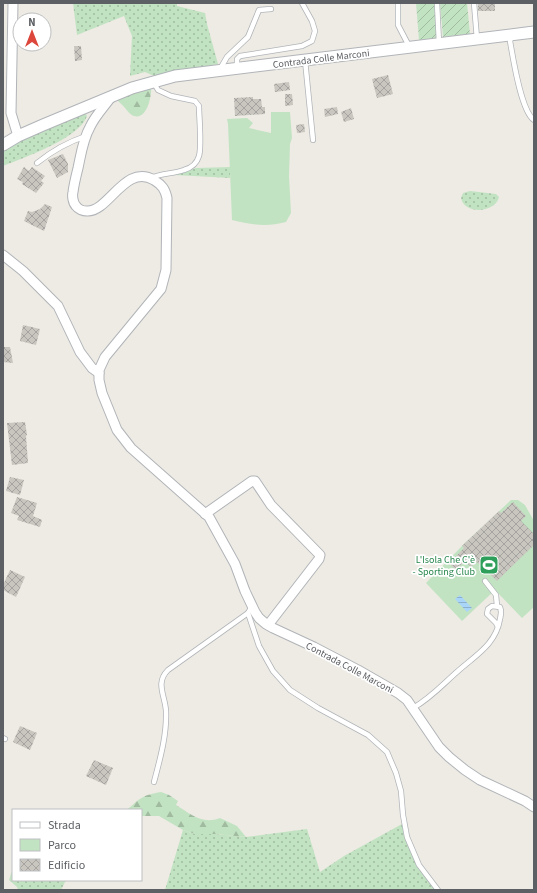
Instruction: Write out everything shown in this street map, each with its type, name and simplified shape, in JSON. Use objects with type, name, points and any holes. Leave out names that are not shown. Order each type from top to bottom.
[{"type":"street","points":[[13,3],[14,20],[11,113],[18,136]]},
{"type":"street","name":"Contrada Colle Marconi","points":[[3,145],[18,136],[132,88],[175,76],[534,32]]},
{"type":"street","points":[[3,255],[23,271],[58,306],[80,352],[92,368],[99,373],[105,357],[161,289],[166,270],[167,198],[165,189],[162,185],[151,178],[142,176],[127,181],[106,201],[93,210],[82,210],[76,206],[73,201],[73,192],[86,136],[90,127],[111,97]]},
{"type":"street","name":"Contrada Colle Marconi","points":[[99,373],[102,393],[117,430],[131,448],[208,517],[235,564],[250,609],[268,626],[314,647],[398,693],[413,708],[439,747],[465,770],[480,780],[525,801],[534,807]]},
{"type":"street","points":[[205,514],[252,481],[255,481],[270,505],[320,555],[319,559],[268,626]]},
{"type":"lane","points":[[237,68],[236,59],[240,56],[302,46],[312,41],[314,31],[312,21],[302,3]]},
{"type":"lane","points":[[398,3],[398,25],[410,48]]},
{"type":"lane","points":[[437,3],[440,44]]},
{"type":"lane","points":[[474,3],[477,39]]},
{"type":"lane","points":[[219,71],[227,57],[248,36],[259,10],[271,9]]},
{"type":"lane","points":[[512,35],[510,41],[522,98],[531,118],[534,120]]},
{"type":"lane","points":[[305,60],[313,140]]},
{"type":"lane","points":[[151,178],[158,174],[183,170],[192,166],[199,155],[200,147],[199,106],[194,101],[171,96],[158,90],[153,82]]},
{"type":"lane","points":[[37,163],[60,147],[71,141],[86,136]]},
{"type":"lane","points":[[413,708],[440,689],[466,664],[484,650],[494,638],[502,613],[500,607],[497,606],[496,595],[484,581]]},
{"type":"lane","points":[[497,606],[490,607],[487,614],[498,627]]},
{"type":"lane","points":[[154,782],[165,731],[166,710],[161,681],[163,675],[250,609],[259,646],[273,671],[290,690],[318,708],[368,736],[386,752],[396,773],[401,791],[402,815],[407,837],[419,865],[438,890]]},
{"type":"green space","points":[[73,3],[177,3],[177,6],[205,13],[218,64],[154,76],[145,72],[130,76],[132,36],[124,16],[77,35]]},
{"type":"green space","points":[[416,3],[434,3],[437,38],[419,40]]},
{"type":"green space","points":[[440,3],[467,3],[470,34],[443,37]]},
{"type":"green space","points":[[151,87],[151,96],[148,106],[139,116],[131,115],[116,98]]},
{"type":"green space","points":[[84,111],[87,116],[74,132],[50,146],[3,166],[3,149]]},
{"type":"green space","points":[[271,112],[290,112],[292,138],[290,144],[289,176],[291,213],[286,222],[266,225],[232,220],[227,119],[247,118],[253,123],[249,128],[271,133]]},
{"type":"green space","points":[[230,167],[230,178],[175,175],[196,168]]},
{"type":"green space","points":[[470,191],[496,194],[499,197],[497,202],[487,209],[474,210],[468,208],[461,198],[463,193]]},
{"type":"green space","name":"L'Isola Che C'è - Sporting Club","points":[[511,500],[518,500],[525,505],[534,521],[534,607],[522,618],[495,590],[462,621],[426,583],[462,546]]},
{"type":"green space","points":[[161,792],[169,795],[178,801],[176,805],[197,818],[214,820],[220,818],[237,826],[246,837],[195,834],[183,830],[159,816],[142,816],[142,809],[128,809],[142,798],[150,794]]},
{"type":"green space","points":[[402,824],[406,838],[435,890],[165,890],[183,830],[195,834],[246,837],[307,829],[320,872],[344,856]]},
{"type":"green space","points":[[12,871],[12,881],[66,881],[61,890],[18,890],[17,887],[9,880]]},
{"type":"water","points":[[460,595],[472,608],[467,612],[455,599]]},
{"type":"building","points":[[478,3],[495,3],[495,11],[478,11]]},
{"type":"building","points":[[74,46],[81,46],[82,60],[75,61]]},
{"type":"building","points":[[388,75],[393,94],[377,98],[372,79]]},
{"type":"building","points":[[289,82],[290,90],[275,92],[274,84]]},
{"type":"building","points":[[285,94],[292,94],[293,105],[285,106]]},
{"type":"building","points":[[253,97],[253,99],[261,99],[262,107],[265,107],[265,114],[235,116],[234,98]]},
{"type":"building","points":[[337,107],[338,114],[325,117],[324,109]]},
{"type":"building","points":[[351,108],[354,119],[344,122],[341,112]]},
{"type":"building","points":[[304,124],[305,132],[297,133],[296,125]]},
{"type":"building","points":[[63,154],[68,164],[68,172],[57,178],[48,160]]},
{"type":"building","points":[[24,167],[29,171],[32,167],[45,176],[41,181],[44,183],[36,193],[17,179]]},
{"type":"building","points":[[45,204],[52,207],[44,231],[24,221],[28,211],[32,212],[40,209]]},
{"type":"building","points":[[23,325],[40,329],[36,345],[20,341]]},
{"type":"building","points":[[3,347],[10,347],[13,363],[3,362]]},
{"type":"building","points":[[25,422],[28,463],[12,465],[7,423]]},
{"type":"building","points":[[10,477],[24,480],[20,495],[6,491]]},
{"type":"building","points":[[17,497],[37,503],[33,516],[42,520],[40,527],[17,520],[19,516],[11,513]]},
{"type":"building","points":[[513,502],[526,516],[521,521],[534,534],[534,545],[497,581],[477,562],[471,567],[465,561],[456,570],[449,563],[464,548],[462,546],[499,511],[501,513]]},
{"type":"building","points":[[10,570],[25,577],[16,597],[3,590],[3,585]]},
{"type":"building","points":[[20,726],[37,733],[30,750],[13,742]]},
{"type":"building","points":[[94,760],[113,768],[106,785],[86,776]]},
{"type":"place","name":"L'Isola Che C'è - Sporting Club","points":[[489,565]]}]
